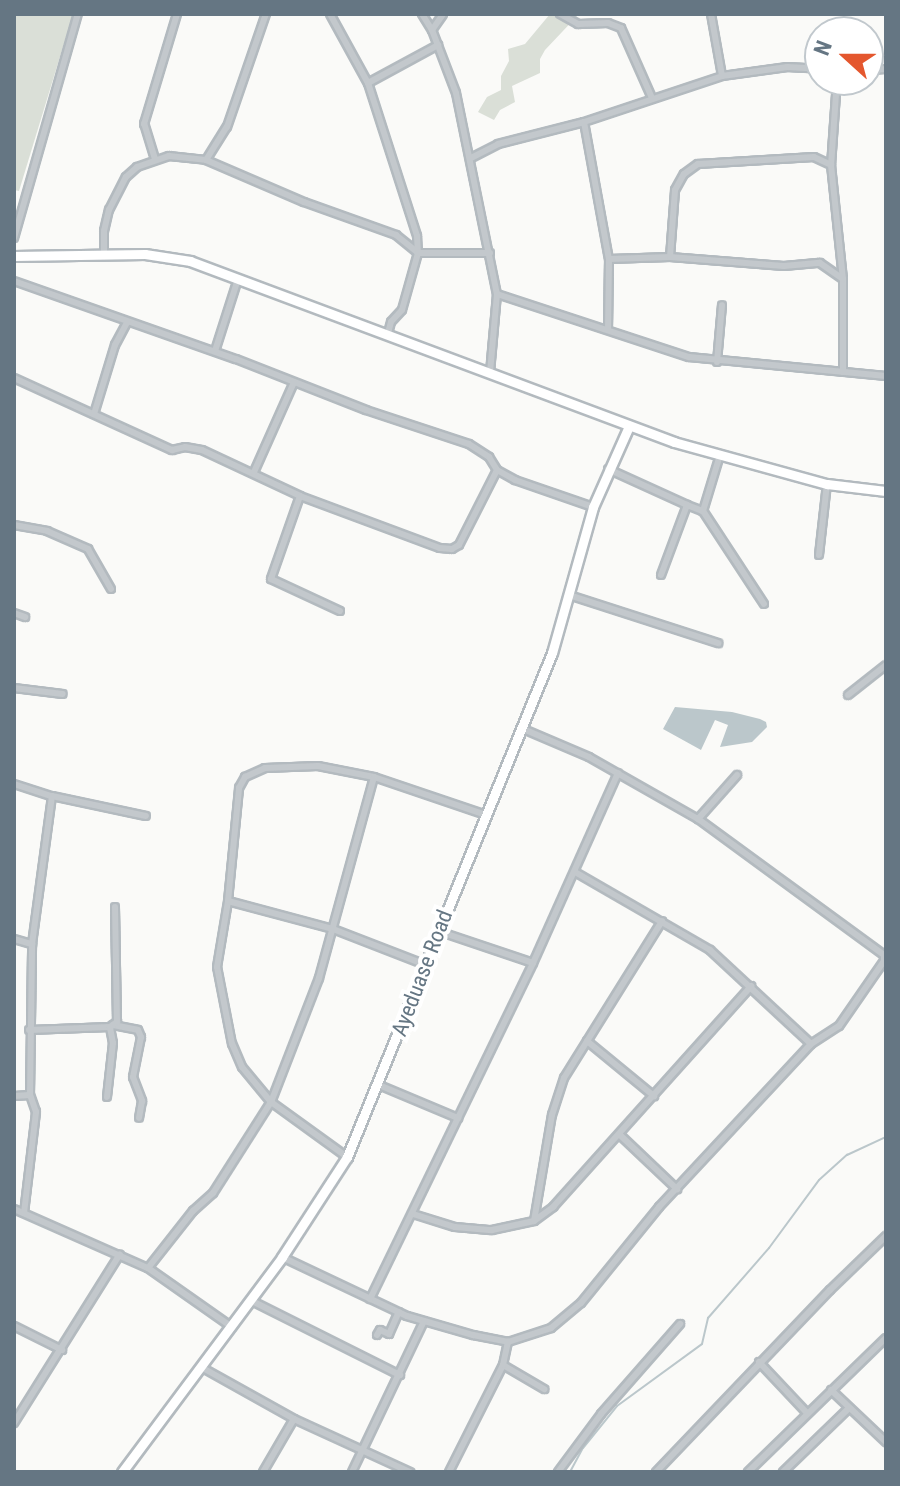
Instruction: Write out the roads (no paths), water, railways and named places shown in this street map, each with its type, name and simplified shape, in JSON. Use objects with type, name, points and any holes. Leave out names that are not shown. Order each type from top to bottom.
[{"type":"street","points":[[14,238],[78,14]]},
{"type":"street","points":[[155,159],[144,124],[177,14]]},
{"type":"street","points":[[206,160],[227,127],[266,14]]},
{"type":"street","points":[[330,14],[368,83],[413,222],[418,253],[402,310],[391,322],[388,333]]},
{"type":"street","points":[[422,14],[432,30],[456,93],[490,253],[497,294],[490,373]]},
{"type":"street","points":[[432,30],[443,14]]},
{"type":"street","points":[[560,14],[578,24],[608,23],[621,28],[652,98]]},
{"type":"street","points":[[711,14],[722,76]]},
{"type":"street","points":[[368,83],[438,45]]},
{"type":"street","points":[[471,158],[498,144],[584,122],[722,76],[787,67],[804,68]]},
{"type":"street","points":[[836,96],[831,165],[843,279],[843,372]]},
{"type":"street","points":[[584,122],[609,259],[608,329]]},
{"type":"street","points":[[104,254],[104,231],[119,189],[137,167],[155,159],[186,156],[206,160],[304,202],[396,235],[418,253],[490,253]]},
{"type":"street","points":[[670,257],[675,190],[684,174],[698,164],[814,157],[831,165]]},
{"type":"street","points":[[14,256],[173,256],[388,333],[629,426],[827,484],[886,491]]},
{"type":"street","points":[[609,259],[670,257],[784,266],[820,263],[843,279]]},
{"type":"street","points":[[215,351],[238,278]]},
{"type":"street","points":[[14,281],[469,444],[489,457],[497,470],[536,489],[593,507]]},
{"type":"street","points":[[497,294],[663,350],[717,362],[886,376]]},
{"type":"street","points":[[717,362],[722,305]]},
{"type":"street","points":[[94,414],[115,345],[127,322]]},
{"type":"street","points":[[14,378],[172,450],[188,447],[202,450],[300,496],[429,545],[452,549],[465,535],[497,470]]},
{"type":"street","points":[[254,472],[294,382]]},
{"type":"street","name":"Ayeduase Road","points":[[122,1472],[282,1257],[347,1157],[379,1085],[438,931],[552,653],[593,507],[629,426]]},
{"type":"street","points":[[703,511],[720,455]]},
{"type":"street","points":[[608,469],[703,511],[764,604]]},
{"type":"street","points":[[819,555],[827,484]]},
{"type":"street","points":[[300,496],[271,579],[340,611]]},
{"type":"street","points":[[661,575],[687,505]]},
{"type":"street","points":[[14,525],[47,531],[88,549],[111,589]]},
{"type":"street","points":[[569,595],[718,643]]},
{"type":"street","points":[[14,613],[25,617]]},
{"type":"street","points":[[848,695],[886,665]]},
{"type":"street","points":[[14,688],[63,694]]},
{"type":"street","points":[[282,1257],[424,1321],[508,1342],[551,1328],[566,1317],[677,1189],[811,1044],[839,1026],[885,957],[698,819],[618,773],[521,728]]},
{"type":"street","points":[[347,1157],[271,1102],[242,1067],[226,1022],[217,967],[228,901],[239,788],[245,777],[265,768],[318,766],[374,777],[486,815]]},
{"type":"street","points":[[370,1299],[533,963],[618,773]]},
{"type":"street","points":[[698,819],[737,775]]},
{"type":"street","points":[[148,1268],[193,1211],[213,1193],[271,1102],[319,978],[374,777]]},
{"type":"street","points":[[14,784],[52,796],[146,816]]},
{"type":"street","points":[[24,1213],[36,1112],[30,1095],[32,944],[52,796]]},
{"type":"street","points":[[575,872],[710,950],[811,1044]]},
{"type":"street","points":[[228,901],[333,929],[426,965]]},
{"type":"street","points":[[107,1097],[112,1026],[118,1019],[115,907]]},
{"type":"street","points":[[534,1221],[554,1107],[564,1078],[662,921]]},
{"type":"street","points":[[438,931],[533,963]]},
{"type":"street","points":[[14,939],[32,944]]},
{"type":"street","points":[[413,1214],[455,1227],[492,1230],[534,1221],[553,1207],[620,1135],[751,986]]},
{"type":"street","points":[[29,1030],[112,1026],[138,1030],[141,1037],[133,1077],[142,1101],[139,1118]]},
{"type":"street","points":[[587,1041],[654,1096]]},
{"type":"street","points":[[379,1085],[458,1118]]},
{"type":"street","points":[[14,1096],[30,1095]]},
{"type":"street","points":[[620,1135],[677,1189]]},
{"type":"street","points":[[14,1209],[148,1268],[232,1327]]},
{"type":"street","points":[[656,1472],[759,1362],[886,1236]]},
{"type":"street","points":[[14,1423],[120,1254]]},
{"type":"street","points":[[250,1300],[400,1375]]},
{"type":"street","points":[[377,1335],[380,1330],[389,1334],[399,1312]]},
{"type":"street","points":[[352,1472],[424,1321]]},
{"type":"street","points":[[558,1472],[601,1414],[680,1324]]},
{"type":"street","points":[[14,1326],[62,1350]]},
{"type":"street","points":[[748,1472],[886,1338]]},
{"type":"street","points":[[449,1472],[503,1365],[508,1342]]},
{"type":"street","points":[[759,1362],[807,1413]]},
{"type":"street","points":[[503,1365],[544,1389]]},
{"type":"street","points":[[201,1367],[294,1419],[410,1472]]},
{"type":"street","points":[[831,1390],[886,1442]]},
{"type":"street","points":[[783,1472],[849,1408]]},
{"type":"street","points":[[263,1472],[294,1419]]},
{"type":"waterway","points":[[570,1472],[583,1448],[617,1406],[702,1344],[708,1318],[769,1248],[819,1180],[847,1155],[886,1137]]}]
